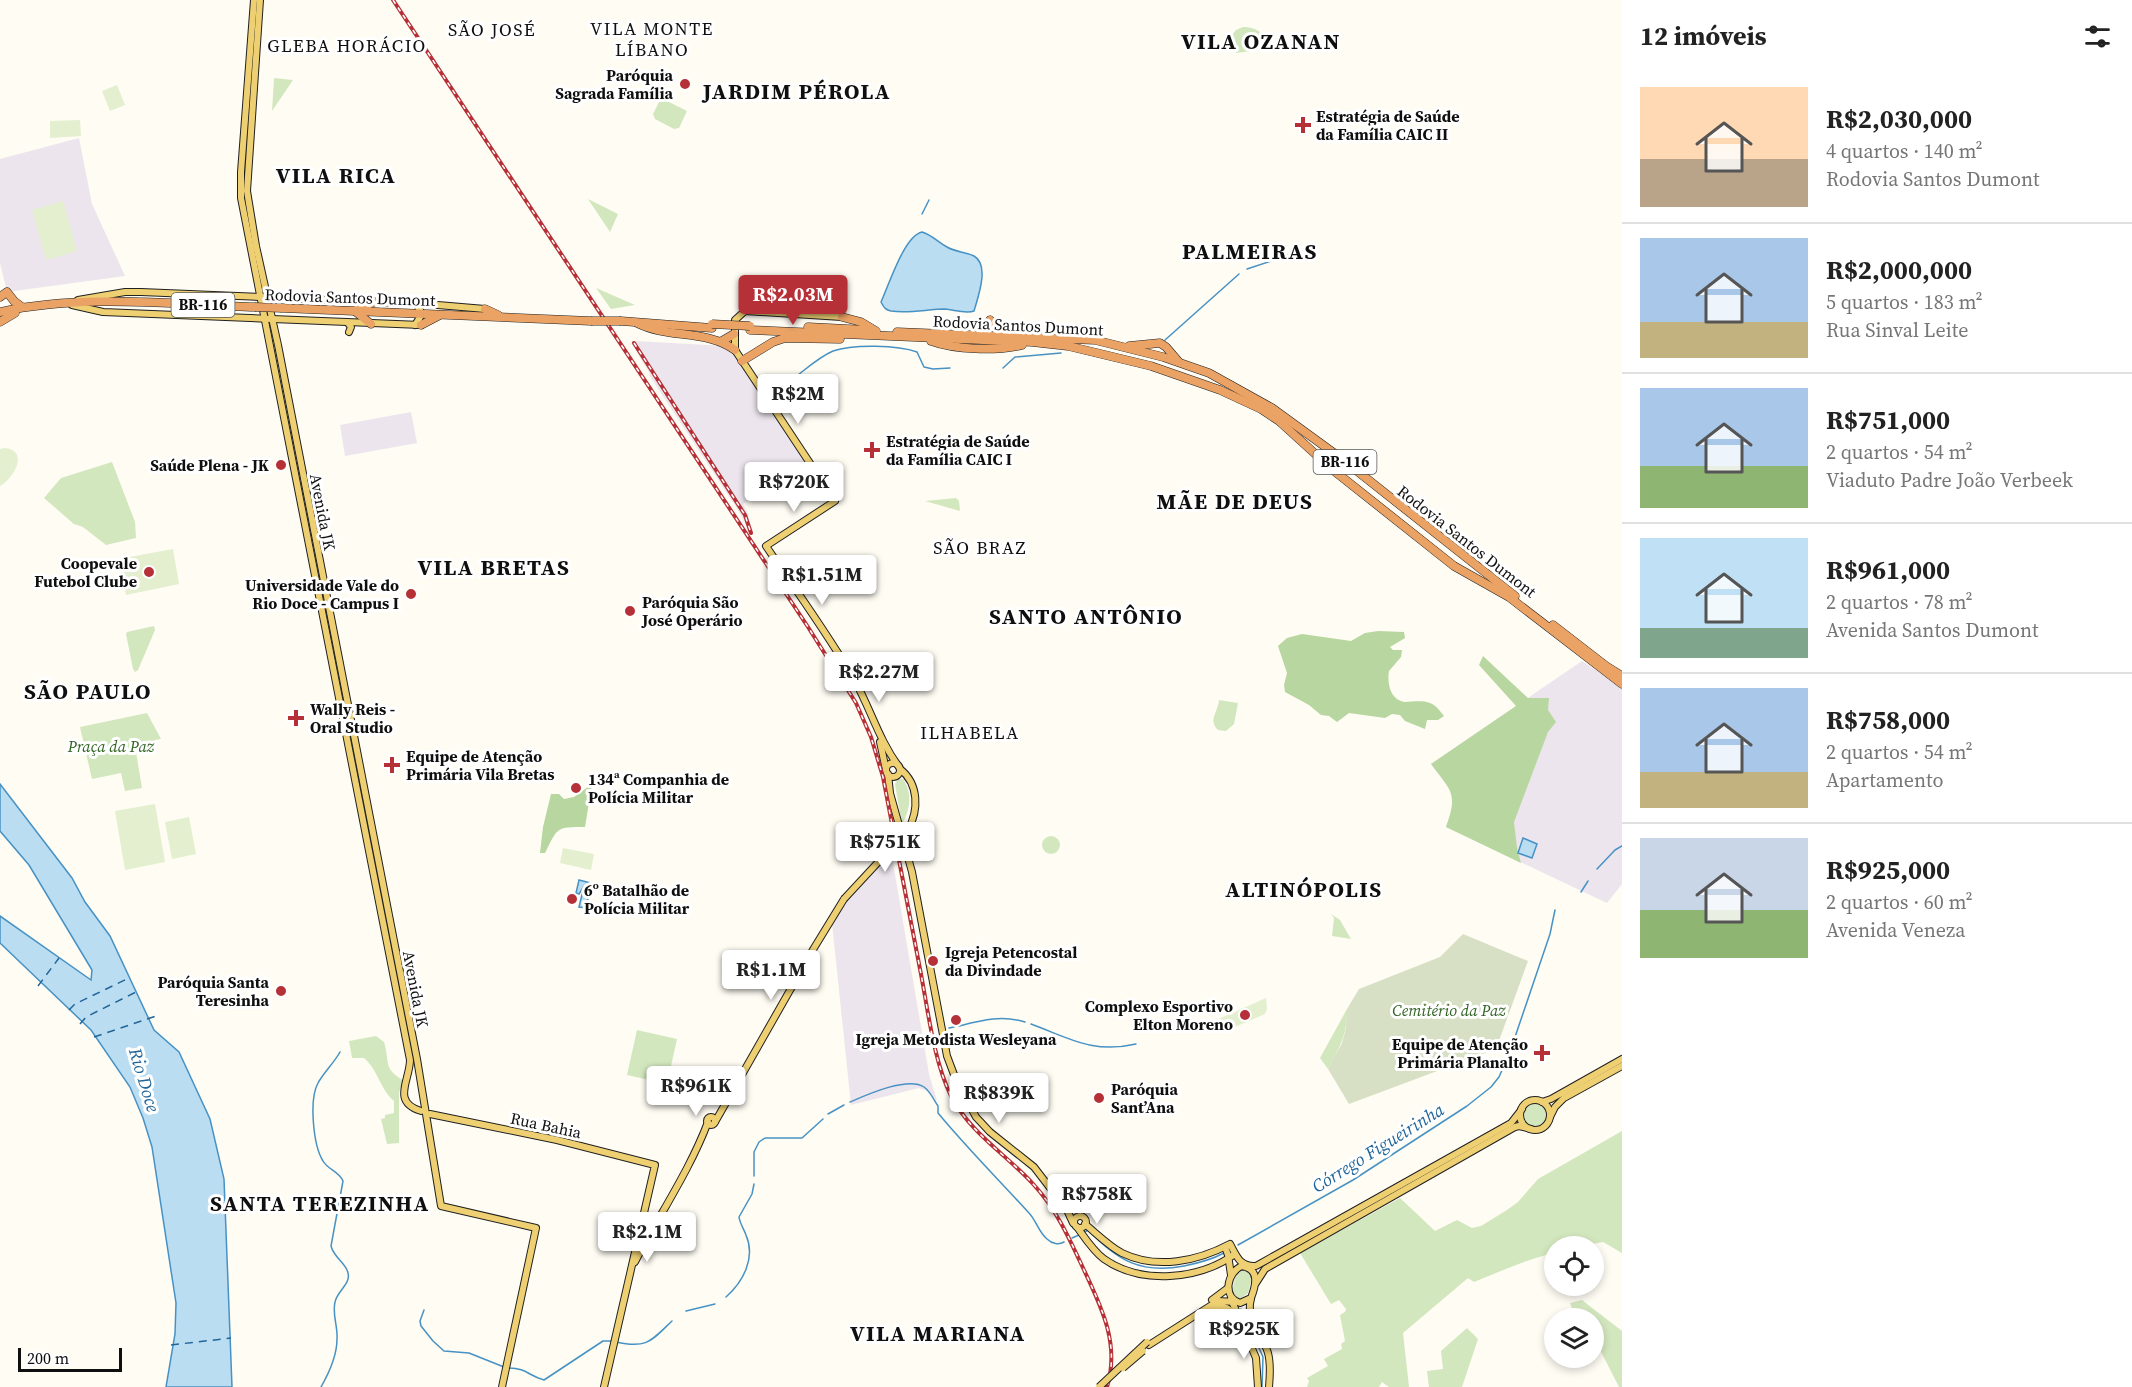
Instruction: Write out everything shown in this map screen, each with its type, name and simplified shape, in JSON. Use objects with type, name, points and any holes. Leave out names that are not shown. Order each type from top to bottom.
[{"type":"highway","points":[[0,297],[7,292],[14,294],[19,310],[0,322]]},
{"type":"highway","name":"Rodovia Santos Dumont","points":[[0,314],[75,301],[422,314],[503,314],[591,321],[635,323],[636,320],[877,334],[1016,336],[1072,340],[1083,332],[1088,338],[1179,362],[1209,374],[1272,408],[1342,459],[1462,555],[1622,676]]},
{"type":"highway","points":[[355,311],[377,302]]},
{"type":"highway","points":[[485,309],[503,314]]},
{"type":"highway","points":[[355,311],[375,324]]},
{"type":"highway","points":[[418,325],[441,314]]},
{"type":"highway","points":[[840,328],[846,323],[842,317]]},
{"type":"highway","points":[[842,317],[861,321],[877,334]]},
{"type":"highway","points":[[990,320],[997,330],[1016,336]]},
{"type":"highway","points":[[635,323],[654,331],[722,341],[735,350]]},
{"type":"highway","name":"Rodovia Santos Dumont","points":[[750,328],[840,328],[922,338],[954,347],[1009,348],[1032,342],[1068,346],[1151,366],[1233,395],[1279,421],[1333,470],[1451,565],[1471,579],[1509,597],[1622,684]]},
{"type":"highway","points":[[722,341],[734,334]]},
{"type":"highway","points":[[742,361],[773,342],[785,338],[856,340],[877,334]]},
{"type":"highway","points":[[1125,346],[1160,343],[1166,346],[1179,362]]},
{"type":"highway","points":[[1104,354],[1110,344]]},
{"type":"highway","points":[[1187,379],[1194,375],[1193,368]]},
{"type":"highway","points":[[1333,470],[1333,466],[1342,459]]},
{"type":"highway","points":[[1347,481],[1352,489]]},
{"type":"highway","points":[[1451,565],[1462,561],[1462,555]]},
{"type":"highway","points":[[1612,687],[1622,689]]},
{"type":"main road","name":"Avenida JK","points":[[254,0],[241,172],[242,198],[264,297],[318,591],[410,1060],[410,1072],[403,1086],[404,1094],[407,1103],[421,1111]]},
{"type":"main road","name":"Avenida JK","points":[[260,0],[247,191],[264,297]]},
{"type":"main road","points":[[75,301],[125,292],[141,292],[416,303],[485,309]]},
{"type":"main road","points":[[375,324],[373,312],[377,302]]},
{"type":"main road","points":[[62,304],[103,312],[418,325],[422,314],[416,303]]},
{"type":"main road","points":[[842,317],[745,311],[735,320],[735,350],[835,501],[766,546],[812,612],[855,681],[898,772]]},
{"type":"main road","name":"Avenida JK","points":[[268,318],[342,670],[424,1097],[441,1206],[536,1228],[502,1387]]},
{"type":"main road","points":[[348,323],[351,327],[349,332]]},
{"type":"main road","points":[[879,736],[890,793],[912,872],[945,1045],[956,1080],[979,1122],[1034,1167],[1101,1257],[1120,1268],[1135,1272],[1176,1276],[1202,1271],[1232,1256]]},
{"type":"main road","points":[[887,773],[890,765],[894,764],[898,772],[890,793]]},
{"type":"main road","points":[[604,1387],[629,1273],[643,1237],[653,1229],[712,1121],[723,1109],[844,899],[908,830],[915,811],[916,799],[913,786],[907,774],[887,773]]},
{"type":"main road","points":[[1231,1276],[1237,1268],[1254,1267],[1266,1262],[1511,1123],[1528,1102],[1533,1100],[1542,1102],[1551,1099],[1622,1059]]},
{"type":"main road","points":[[1269,1387],[1269,1355],[1250,1314],[1251,1298],[1261,1272],[1515,1127],[1541,1129],[1548,1122],[1555,1107],[1564,1098],[1622,1066]]},
{"type":"main road","points":[[1542,1102],[1549,1109],[1550,1118]]},
{"type":"main road","points":[[1522,1109],[1522,1121],[1531,1129]]},
{"type":"main road","name":"Rua Bahia","points":[[430,1114],[557,1140],[655,1165],[643,1237]]},
{"type":"main road","points":[[1075,1222],[1083,1216],[1085,1224],[1121,1252],[1147,1260],[1183,1262],[1204,1257],[1225,1247],[1232,1256],[1254,1272],[1256,1283]]},
{"type":"main road","points":[[1075,1222],[1083,1227],[1085,1224]]},
{"type":"main road","points":[[1099,1387],[1171,1324],[1223,1293],[1228,1288],[1231,1276],[1232,1256]]},
{"type":"main road","points":[[1228,1288],[1243,1331]]},
{"type":"main road","points":[[1104,1387],[1148,1343],[1218,1301],[1232,1300],[1244,1303],[1251,1298]]},
{"type":"main road","points":[[1186,1320],[1211,1307],[1224,1306],[1234,1314],[1256,1358],[1258,1387]]},
{"type":"main road","points":[[1243,1331],[1257,1332]]},
{"type":"shaded area","points":[[79,138],[92,204],[125,276],[7,292],[0,263],[0,159]]},
{"type":"shaded area","points":[[635,341],[726,346],[734,351],[805,463],[743,504],[748,514],[750,527],[747,527],[649,375],[631,343]]},
{"type":"shaded area","points":[[411,412],[417,443],[345,456],[340,425]]},
{"type":"shaded area","points":[[1582,661],[1622,687],[1622,884],[1607,903],[1446,827],[1454,806],[1451,791],[1431,764]]},
{"type":"shaded area","points":[[891,851],[929,1074],[937,1101],[927,1091],[919,1088],[851,1105],[832,923],[844,904]]},
{"type":"green space","points":[[1243,27],[1259,31],[1270,42],[1270,46],[1236,53],[1232,35]]},
{"type":"green space","points":[[274,79],[293,80],[272,111]]},
{"type":"green space","points":[[117,85],[125,105],[110,111],[102,91]]},
{"type":"green space","points":[[661,98],[687,111],[679,128],[674,129],[655,119],[653,114]]},
{"type":"green space","points":[[80,120],[81,136],[50,138],[50,121]]},
{"type":"green space","points":[[588,199],[618,214],[610,232]]},
{"type":"green space","points":[[63,201],[77,251],[46,260],[32,210]]},
{"type":"green space","points":[[596,288],[635,305],[611,309]]},
{"type":"green space","points":[[5,448],[17,454],[18,459],[10,478],[0,486],[0,449]]},
{"type":"green space","points":[[112,462],[135,522],[136,538],[106,545],[83,527],[74,524],[44,498],[61,478]]},
{"type":"green space","points":[[956,498],[959,501],[960,511],[925,501]]},
{"type":"green space","name":"Coopevale Futebol Clube","points":[[173,549],[179,584],[126,595],[119,559]]},
{"type":"green space","points":[[154,626],[155,630],[138,670],[135,672],[126,634]]},
{"type":"green space","points":[[1404,632],[1405,638],[1390,647],[1393,650],[1402,650],[1401,657],[1389,671],[1389,686],[1400,701],[1427,702],[1434,705],[1444,716],[1438,720],[1427,720],[1425,729],[1405,721],[1400,715],[1392,714],[1385,718],[1349,713],[1337,722],[1329,716],[1321,715],[1309,705],[1285,692],[1287,673],[1278,646],[1287,638],[1302,634],[1351,641],[1365,633]]},
{"type":"green space","points":[[1483,656],[1528,698],[1549,698],[1548,710],[1556,722],[1548,732],[1514,822],[1521,863],[1446,827],[1452,807],[1451,793],[1431,764],[1516,706],[1479,665]]},
{"type":"green space","points":[[1219,700],[1238,703],[1234,724],[1226,731],[1218,730],[1214,723]]},
{"type":"green space","name":"Praça da Paz","points":[[147,713],[161,739],[155,740],[156,747],[136,752],[142,788],[125,791],[121,773],[92,779],[80,727]]},
{"type":"green space","points":[[898,779],[903,779],[909,796],[907,813],[902,825],[895,784]]},
{"type":"green space","points":[[592,784],[585,827],[568,827],[559,830],[545,853],[540,853],[543,827],[551,794],[559,794],[564,799],[574,797]]},
{"type":"green space","points":[[155,804],[165,862],[125,870],[115,811]]},
{"type":"green space","points":[[189,817],[196,854],[172,859],[165,822]]},
{"type":"green space","points":[[1047,836],[1055,836],[1060,841],[1058,852],[1047,854],[1042,849],[1042,841]]},
{"type":"green space","points":[[563,848],[594,854],[591,870],[560,863]]},
{"type":"green space","points":[[1331,914],[1340,920],[1351,939],[1332,936],[1334,918]]},
{"type":"green space","name":"Cemitério da Paz","points":[[1463,934],[1528,961],[1496,1049],[1349,1104],[1328,1069],[1342,1043],[1347,1009],[1359,989],[1440,957]]},
{"type":"green space","name":"Complexo Esportivo Elton Moreno","points":[[1266,998],[1265,1014],[1230,1029],[1194,1030]]},
{"type":"green space","points":[[1347,1009],[1344,1033],[1328,1069],[1320,1058]]},
{"type":"green space","points":[[637,1030],[677,1039],[667,1084],[627,1075]]},
{"type":"green space","points":[[376,1036],[384,1042],[388,1064],[392,1072],[403,1080],[399,1093],[399,1143],[387,1144],[381,1119],[385,1118],[385,1115],[394,1113],[394,1101],[385,1091],[369,1063],[364,1058],[352,1058],[349,1041]]},
{"type":"green space","points":[[1016,1089],[1023,1092],[1026,1099],[1023,1106],[1016,1109],[1009,1106],[1006,1099],[1009,1092]]},
{"type":"green space","points":[[1536,1102],[1545,1106],[1549,1115],[1545,1124],[1536,1128],[1527,1124],[1523,1115],[1527,1106]]},
{"type":"green space","points":[[1622,1131],[1622,1253],[1604,1243],[1604,1236],[1544,1236],[1544,1256],[1474,1282],[1468,1278],[1403,1333],[1409,1387],[1389,1387],[1382,1382],[1379,1387],[1307,1387],[1309,1381],[1307,1378],[1328,1366],[1324,1359],[1342,1349],[1341,1344],[1345,1341],[1340,1315],[1346,1309],[1339,1300],[1331,1304],[1300,1253],[1400,1198],[1435,1231],[1457,1220],[1472,1228],[1481,1226],[1518,1202],[1538,1179]]},
{"type":"green space","points":[[1243,1270],[1248,1272],[1252,1278],[1248,1293],[1240,1299],[1233,1295],[1232,1290],[1236,1275]]},
{"type":"green space","points":[[1582,1300],[1592,1308],[1572,1308],[1570,1303]]},
{"type":"green space","points":[[1604,1317],[1622,1331],[1622,1387],[1619,1387],[1604,1358]]},
{"type":"green space","points":[[1467,1328],[1478,1339],[1462,1387],[1429,1387],[1427,1371],[1443,1369],[1441,1351]]},
{"type":"water","points":[[922,232],[950,249],[974,256],[979,260],[982,282],[974,311],[945,309],[898,312],[888,310],[883,306],[881,302],[903,251],[915,235]]},
{"type":"water","name":"Rio Doce","points":[[0,784],[72,878],[85,902],[110,936],[154,1030],[179,1052],[210,1119],[224,1179],[232,1387],[166,1387],[175,1334],[176,1303],[152,1147],[130,1087],[91,1030],[0,943],[0,916],[91,980],[92,970],[29,865],[0,831]]},
{"type":"water","points":[[1523,838],[1537,844],[1532,858],[1518,853]]},
{"type":"water","points":[[579,880],[591,883],[586,908],[579,907],[584,886],[579,894],[576,893]]},
{"type":"waterway","points":[[922,214],[929,200]]},
{"type":"waterway","points":[[1247,269],[1292,254]]},
{"type":"waterway","points":[[1165,340],[1239,274]]},
{"type":"waterway","points":[[794,378],[833,351],[863,346],[917,352],[924,367],[950,368]]},
{"type":"waterway","points":[[1003,368],[1015,357],[1061,353]]},
{"type":"waterway","name":"Córrego Figueirinha","points":[[1597,869],[1622,846]]},
{"type":"waterway","name":"Córrego Figueirinha","points":[[1581,892],[1588,881]]},
{"type":"waterway","name":"Córrego Figueirinha","points":[[1514,1040],[1550,934],[1555,910]]},
{"type":"waterway","points":[[959,1026],[1000,1019],[1025,1022]]},
{"type":"waterway","points":[[1031,1024],[1094,1046],[1121,1047],[1136,1044]]},
{"type":"waterway","points":[[949,1028],[954,1027]]},
{"type":"waterway","name":"Córrego Figueirinha","points":[[1238,1245],[1353,1180],[1467,1106],[1491,1087],[1499,1077],[1511,1050]]},
{"type":"waterway","points":[[321,1387],[330,1370],[337,1345],[335,1302],[348,1281],[348,1277],[347,1269],[331,1246],[343,1181],[325,1164],[320,1154],[313,1122],[313,1110],[318,1083],[340,1052]]},
{"type":"waterway","name":"Córrego Figueirinha","points":[[850,1102],[898,1085],[917,1084],[924,1087],[938,1106],[938,1113],[1029,1213],[1044,1236],[1053,1243],[1064,1242]]},
{"type":"waterway","name":"Córrego Figueirinha","points":[[828,1114],[844,1105]]},
{"type":"waterway","name":"Córrego Figueirinha","points":[[754,1176],[754,1152],[759,1142],[765,1138],[802,1138],[823,1119]]},
{"type":"waterway","name":"Córrego Figueirinha","points":[[726,1297],[738,1284],[749,1261],[749,1244],[739,1217],[752,1194],[754,1184]]},
{"type":"waterway","name":"Córrego Figueirinha","points":[[1083,1233],[1088,1230],[1110,1250],[1131,1263],[1155,1268],[1189,1265],[1224,1253]]},
{"type":"waterway","name":"Córrego Figueirinha","points":[[1072,1238],[1079,1235]]},
{"type":"waterway","name":"Córrego Figueirinha","points":[[686,1311],[715,1304]]},
{"type":"waterway","name":"Córrego Figueirinha","points":[[1241,1309],[1247,1325]]},
{"type":"waterway","name":"Córrego Figueirinha","points":[[424,1310],[420,1321],[421,1326],[444,1351],[469,1353],[504,1367]]},
{"type":"waterway","name":"Córrego Figueirinha","points":[[616,1342],[626,1344],[648,1342],[672,1321]]},
{"type":"waterway","name":"Córrego Figueirinha","points":[[1255,1339],[1263,1357],[1262,1387]]},
{"type":"waterway","name":"Córrego Figueirinha","points":[[509,1368],[520,1369],[544,1380],[603,1341],[612,1341]]},
{"type":"ferry route","points":[[38,986],[59,958]]},
{"type":"ferry route","points":[[69,1010],[75,1004],[129,978]]},
{"type":"ferry route","points":[[80,1024],[86,1017],[136,992]]},
{"type":"ferry route","points":[[94,1037],[156,1016]]},
{"type":"ferry route","points":[[171,1345],[231,1338]]},
{"type":"railway","points":[[393,0],[856,703],[871,737],[883,777],[932,1034],[945,1082],[968,1122],[1034,1185],[1050,1205],[1074,1248],[1097,1298],[1107,1327],[1111,1356],[1107,1387]]},
{"type":"railway","points":[[634,343],[745,515],[751,533]]},
{"type":"place","name":"Paróquia Sagrada Família","points":[[685,84]]},
{"type":"place","name":"Estratégia de Saúde da Família CAIC II","points":[[1303,125]]},
{"type":"place","name":"Estratégia de Saúde da Família CAIC I","points":[[872,450]]},
{"type":"place","name":"Saúde Plena - JK","points":[[281,465]]},
{"type":"place","name":"Coopevale Futebol Clube","points":[[149,572]]},
{"type":"place","name":"Universidade Vale do Rio Doce - Campus I","points":[[411,594]]},
{"type":"place","name":"Paróquia São José Operário","points":[[630,611]]},
{"type":"place","name":"Wally Reis - Oral Studio","points":[[296,718]]},
{"type":"place","name":"Equipe de Atenção Primária Vila Bretas","points":[[392,765]]},
{"type":"place","name":"134ª Companhia de Polícia Militar","points":[[576,788]]},
{"type":"place","name":"6º Batalhão de Polícia Militar","points":[[572,899]]},
{"type":"place","name":"Igreja Petencostal da Divindade","points":[[933,961]]},
{"type":"place","name":"Paróquia Santa Teresinha","points":[[281,991]]},
{"type":"place","name":"Complexo Esportivo Elton Moreno","points":[[1245,1015]]},
{"type":"place","name":"Igreja Metodista Wesleyana","points":[[956,1020]]},
{"type":"place","name":"Equipe de Atenção Primária Planalto","points":[[1542,1053]]},
{"type":"place","name":"Paróquia Sant’Ana","points":[[1099,1098]]},
{"type":"district","name":"SÃO JOSÉ","points":[[492,30]]},
{"type":"district","name":"VILA MONTE LÍBANO","points":[[652,39]]},
{"type":"district","name":"VILA OZANAN","points":[[1261,41]]},
{"type":"district","name":"GLEBA HORÁCIO","points":[[347,46]]},
{"type":"district","name":"JARDIM PÉROLA","points":[[797,91]]},
{"type":"district","name":"VILA RICA","points":[[336,175]]},
{"type":"district","name":"PALMEIRAS","points":[[1250,251]]},
{"type":"district","name":"MÃE DE DEUS","points":[[1235,501]]},
{"type":"district","name":"SÃO BRAZ","points":[[980,548]]},
{"type":"district","name":"VILA BRETAS","points":[[494,567]]},
{"type":"district","name":"SANTO ANTÔNIO","points":[[1086,616]]},
{"type":"district","name":"SÃO PAULO","points":[[88,691]]},
{"type":"district","name":"ILHABELA","points":[[970,733]]},
{"type":"district","name":"ALTINÓPOLIS","points":[[1304,889]]},
{"type":"district","name":"SANTA TEREZINHA","points":[[320,1203]]},
{"type":"district","name":"VILA MARIANA","points":[[938,1333]]}]
